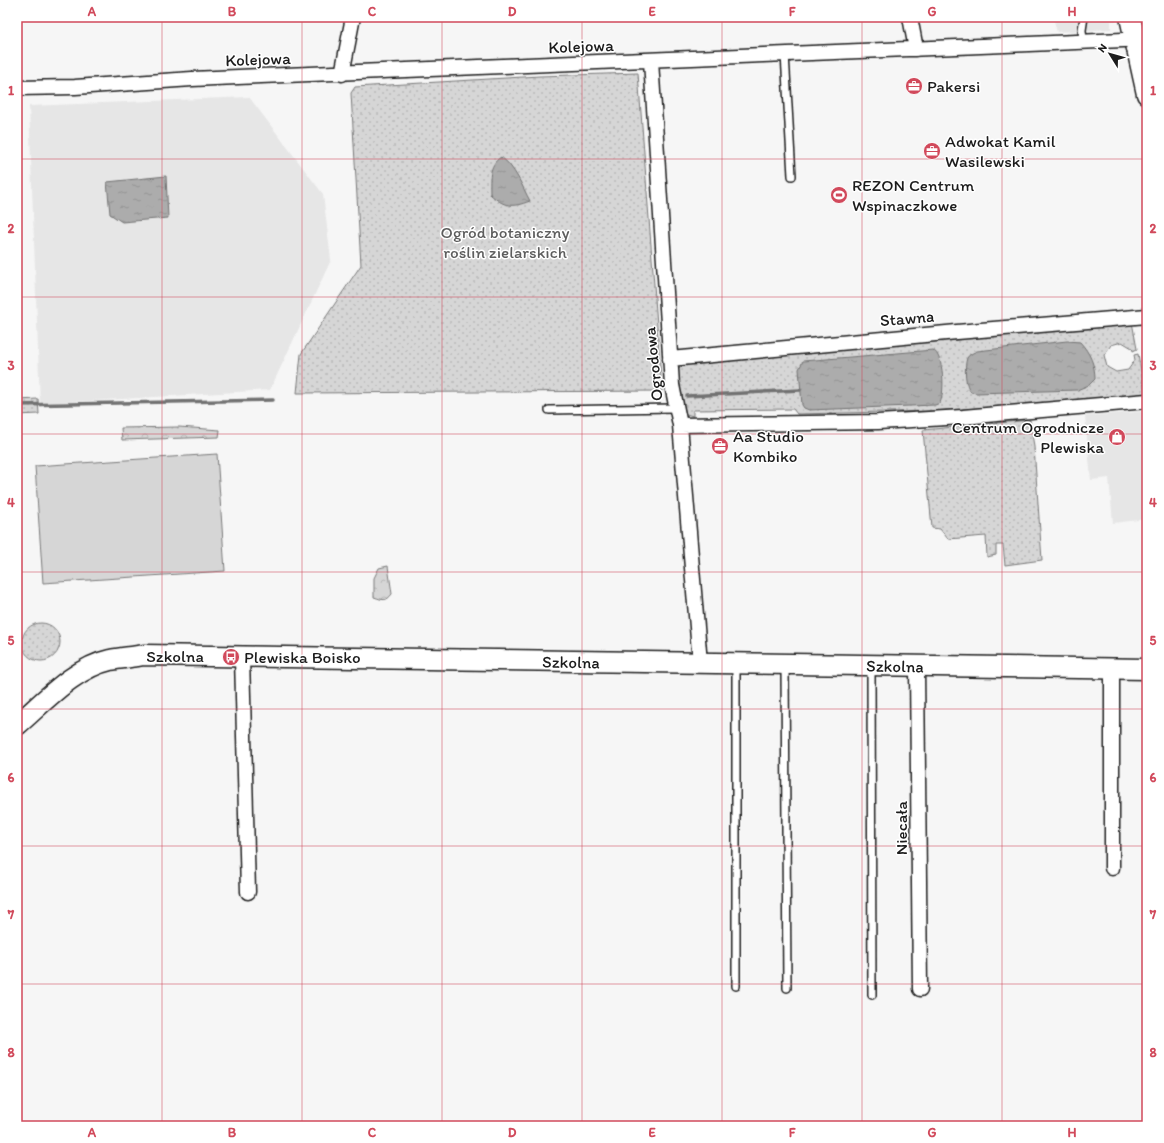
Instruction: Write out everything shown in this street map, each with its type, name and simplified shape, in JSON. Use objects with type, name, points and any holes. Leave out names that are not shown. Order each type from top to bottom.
[{"type":"street","points":[[342,74],[352,17]]},
{"type":"street","points":[[910,17],[916,49]]},
{"type":"street","points":[[1130,17],[1141,39],[1147,94]]},
{"type":"street","name":"Kolejowa","points":[[17,88],[75,87],[192,79],[342,74],[1141,39]]},
{"type":"street","name":"Ogrodowa","points":[[650,61],[670,359],[676,408],[680,425],[700,664]]},
{"type":"street","name":"Stawna","points":[[670,359],[1147,316]]},
{"type":"street","points":[[680,425],[870,422],[935,419],[1147,401]]},
{"type":"street","name":"Szkolna","points":[[17,725],[59,688],[78,675],[109,660],[144,655],[736,665],[871,665],[918,667],[1147,669]]},
{"type":"street","points":[[242,657],[248,892]]},
{"type":"street","name":"Niecała","points":[[918,667],[920,988]]},
{"type":"street","points":[[1112,669],[1112,868]]},
{"type":"lane","points":[[1083,41],[1082,30],[1084,17]]},
{"type":"lane","points":[[785,54],[792,176]]},
{"type":"lane","points":[[549,410],[676,408]]},
{"type":"lane","points":[[736,665],[736,986]]},
{"type":"lane","points":[[785,665],[787,988]]},
{"type":"lane","points":[[871,665],[872,995]]},
{"type":"shaded area","points":[[1053,17],[1119,17],[1120,20],[1111,21],[1111,29],[1057,32]]},
{"type":"shaded area","points":[[249,97],[323,194],[331,260],[270,390],[40,404],[29,106]]},
{"type":"shaded area","name":"Centrum Ogrodnicze Plewiska","points":[[1147,411],[1147,519],[1113,523],[1109,478],[1091,480],[1085,416]]},
{"type":"green space","name":"Ogród botaniczny roślin zielarskich","points":[[638,73],[662,391],[297,393],[301,354],[361,265],[351,93],[355,87],[540,76]]},
{"type":"green space","points":[[1132,322],[1137,349],[1133,351],[1132,348],[1122,342],[1111,345],[1104,355],[1107,367],[1116,372],[1128,370],[1135,360],[1134,355],[1138,354],[1146,398],[930,411],[797,414],[793,409],[693,410],[693,416],[686,414],[682,402],[678,370],[683,365]]},
{"type":"green space","points":[[38,399],[39,414],[17,415],[17,400]]},
{"type":"green space","points":[[1030,420],[1034,447],[1042,560],[1005,565],[1003,545],[996,545],[996,555],[987,557],[986,536],[948,539],[940,529],[932,528],[923,430]]},
{"type":"green space","points":[[179,427],[220,430],[219,437],[122,440],[121,428]]},
{"type":"green space","points":[[217,454],[225,571],[43,583],[35,466]]},
{"type":"green space","points":[[388,566],[392,594],[384,600],[374,597],[374,578],[379,568]]},
{"type":"green space","points":[[37,623],[45,623],[57,632],[60,642],[57,652],[51,658],[45,661],[37,661],[25,652],[22,646],[22,638],[31,626]]},
{"type":"water","points":[[501,157],[514,171],[530,201],[518,205],[508,205],[500,202],[490,194],[492,169],[497,160]]},
{"type":"water","points":[[166,176],[168,218],[122,222],[110,214],[107,182]]},
{"type":"water","points":[[1067,341],[1080,342],[1087,350],[1093,364],[1095,379],[1089,385],[1077,390],[976,393],[971,392],[967,385],[967,358],[977,351]]},
{"type":"water","points":[[933,350],[937,354],[941,367],[943,391],[940,403],[935,405],[809,410],[804,408],[802,405],[799,369],[803,361]]},
{"type":"waterway","points":[[687,396],[800,390]]},
{"type":"waterway","points":[[17,405],[273,400]]},
{"type":"place","name":"Pakersi","points":[[914,86]]},
{"type":"place","name":"Adwokat Kamil Wasilewski","points":[[932,151]]},
{"type":"place","name":"REZON Centrum Wspinaczkowe","points":[[839,195]]},
{"type":"place","name":"Centrum Ogrodnicze Plewiska","points":[[1117,437]]},
{"type":"place","name":"Aa Studio Kombiko","points":[[720,446]]},
{"type":"place","name":"Plewiska Boisko","points":[[231,657]]}]
